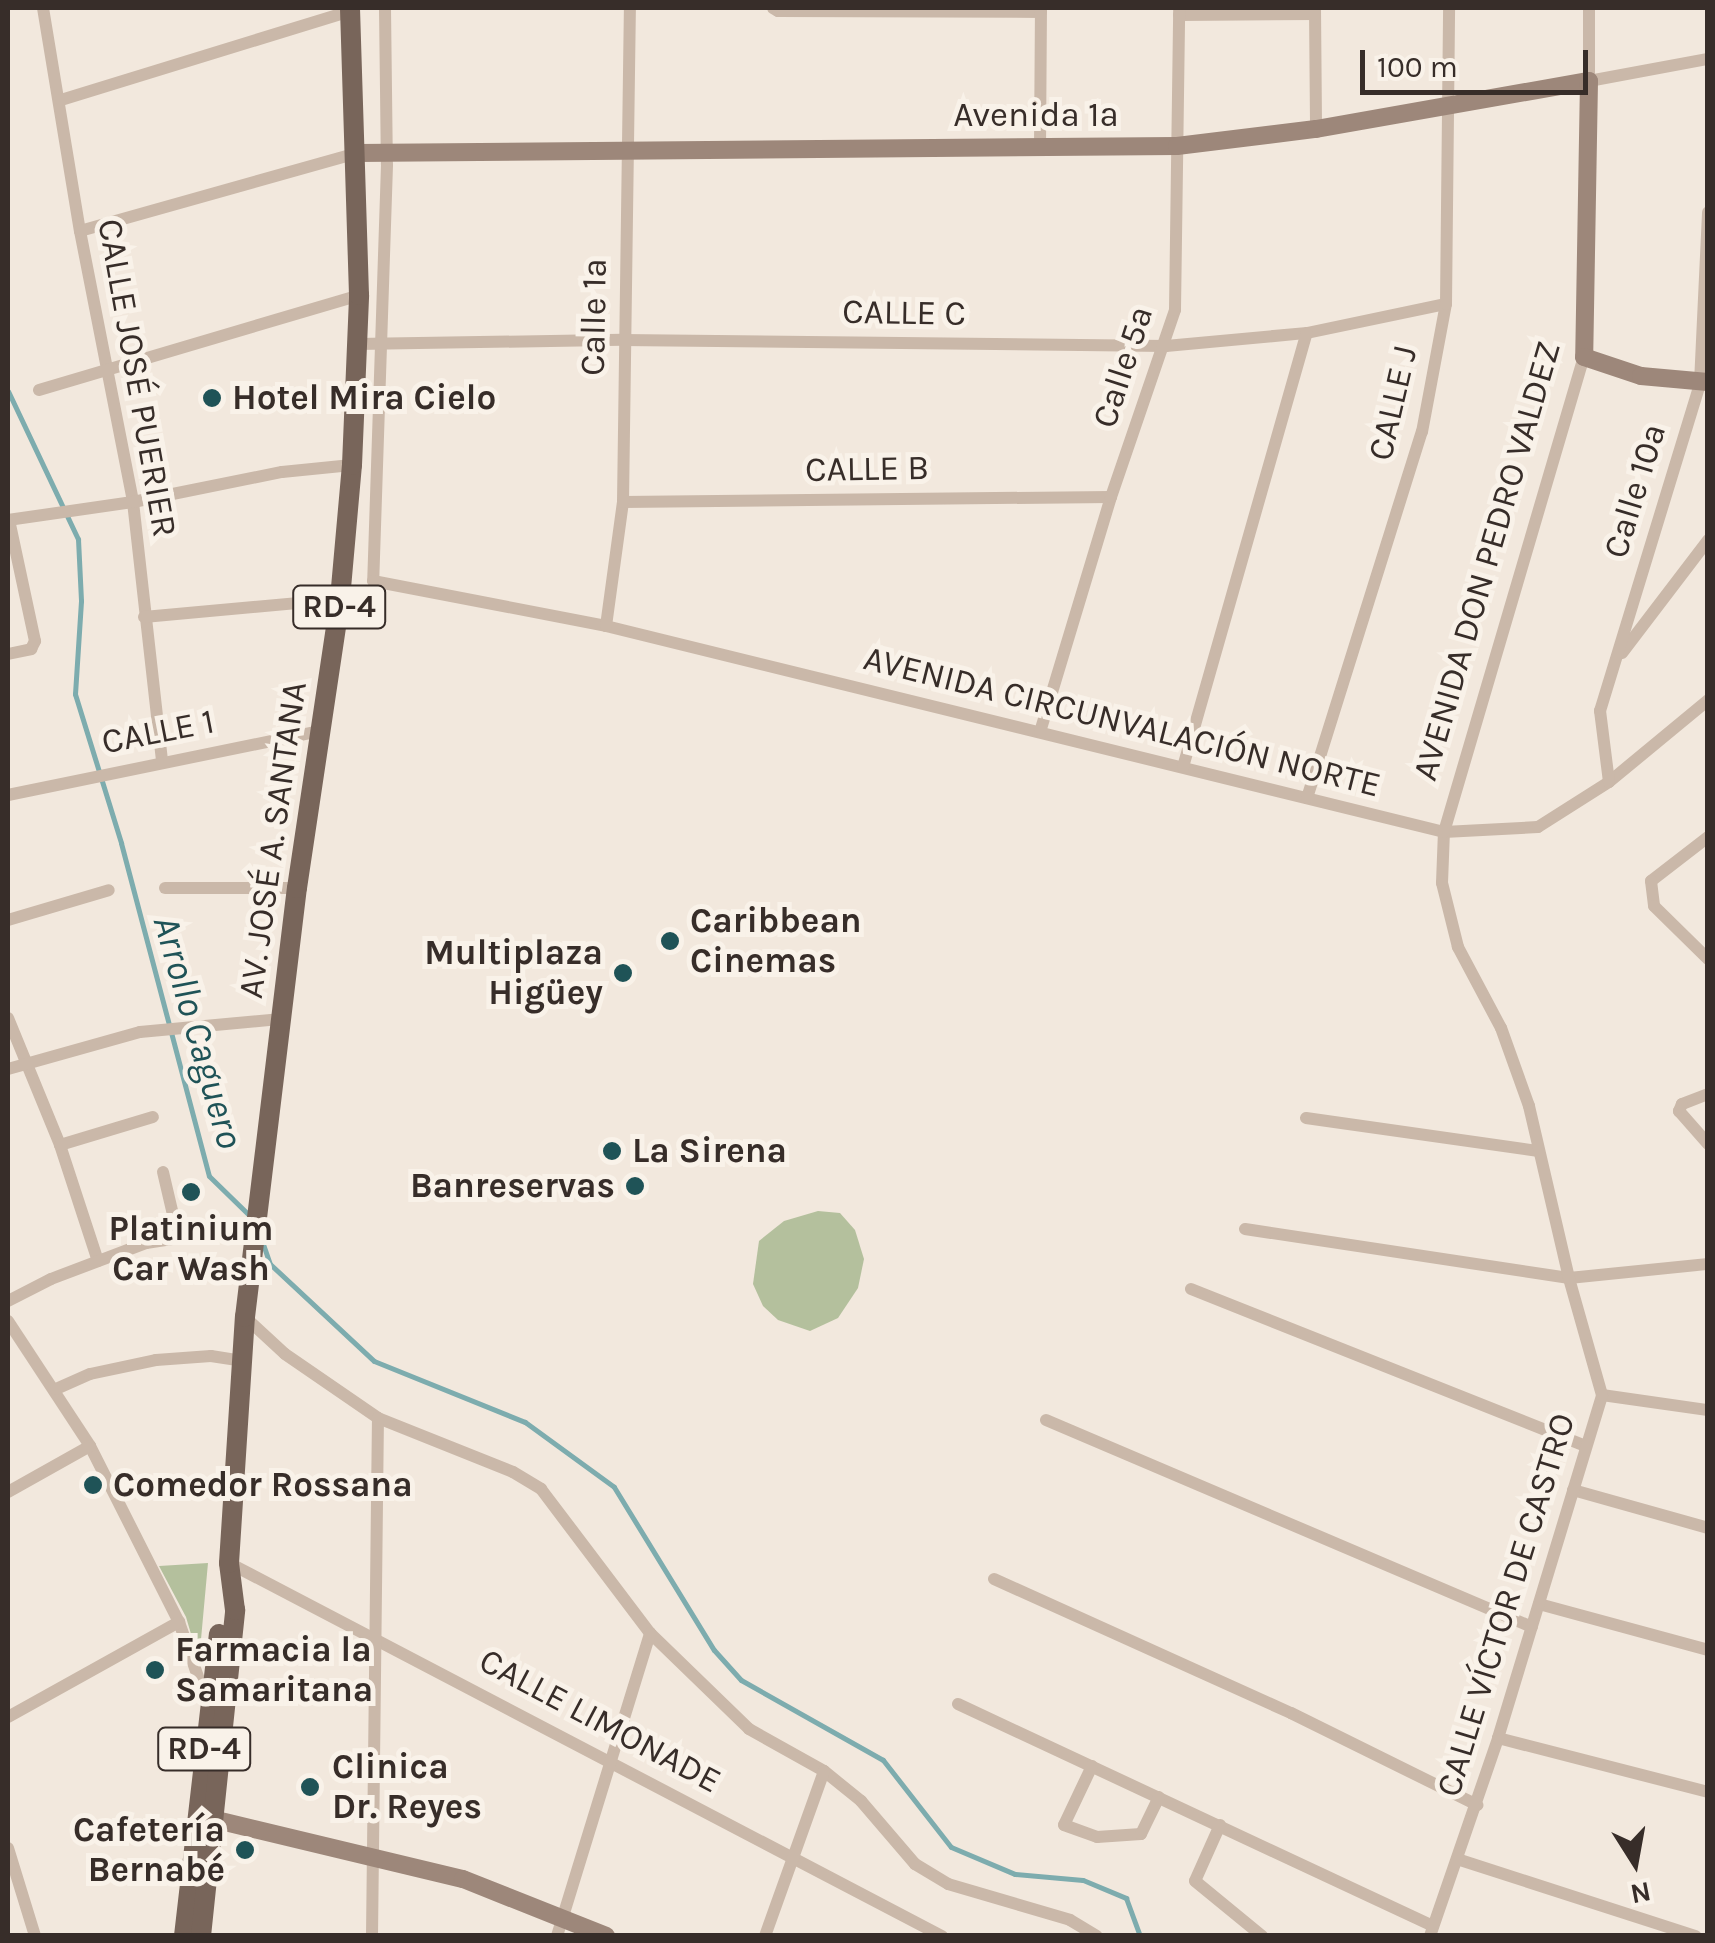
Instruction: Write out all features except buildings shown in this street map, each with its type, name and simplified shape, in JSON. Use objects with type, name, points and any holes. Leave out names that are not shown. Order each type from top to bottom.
[{"type":"main road","name":"AV. JOSÉ A. SANTANA","points":[[254,1234],[340,600],[352,466],[359,295],[350,9]]},
{"type":"main road","name":"RD-4","points":[[201,1936],[209,1708],[229,1562],[240,1360],[254,1234]]},
{"type":"main road","name":"RD-4","points":[[184,1936],[235,1610],[229,1562]]},
{"type":"street","name":"CALLE JOSÉ PUERIER","points":[[44,8],[80,231],[133,502],[162,760]]},
{"type":"street","points":[[383,344],[388,150],[385,8]]},
{"type":"street","name":"Calle 1ª","points":[[606,626],[623,502],[622,340],[630,148],[630,8]]},
{"type":"street","points":[[773,8],[778,12],[1041,10],[1040,148]]},
{"type":"street","name":"CALLE J","points":[[1307,798],[1422,432],[1446,304],[1450,8]]},
{"type":"street","name":"AVENIDA DON PEDRO VALDEZ","points":[[1444,832],[1584,357],[1589,8]]},
{"type":"street","points":[[61,100],[350,9]]},
{"type":"street","points":[[1179,11],[1315,10],[1316,129]]},
{"type":"street","name":"Calle 5ª","points":[[1040,732],[1111,497],[1166,346],[1177,298],[1179,11]]},
{"type":"street","name":"Avenida 1ª","points":[[357,153],[1178,146],[1449,107],[1708,58]]},
{"type":"street","points":[[80,231],[357,153]]},
{"type":"street","name":"Calle 10ª","points":[[1608,782],[1600,710],[1704,382],[1708,212]]},
{"type":"street","points":[[39,390],[359,295]]},
{"type":"street","name":"CALLE C","points":[[357,344],[622,340],[1166,346],[1308,332],[1446,304]]},
{"type":"street","points":[[1182,767],[1308,332]]},
{"type":"street","name":"AVENIDA CIRCUNVALACIÓN NORTE","points":[[383,344],[372,581],[606,626],[1444,832],[1538,827],[1608,782],[1708,700]]},
{"type":"street","points":[[1584,357],[1640,376],[1704,382]]},
{"type":"street","points":[[8,654],[35,646],[8,520],[133,502],[282,472],[352,466]]},
{"type":"street","name":"CALLE B","points":[[623,502],[1111,497]]},
{"type":"street","points":[[1614,663],[1708,540]]},
{"type":"street","points":[[144,618],[340,600]]},
{"type":"street","name":"CALLE 1","points":[[8,795],[162,760],[320,731]]},
{"type":"street","name":"CALLE VÍCTOR DE CASTRO","points":[[1432,1931],[1477,1805],[1602,1395],[1569,1278],[1529,1106],[1501,1028],[1447,918],[1442,883],[1444,832]]},
{"type":"street","points":[[1708,838],[1652,881],[1654,906],[1708,959]]},
{"type":"street","points":[[165,888],[298,888]]},
{"type":"street","points":[[8,920],[108,890]]},
{"type":"street","points":[[8,1018],[60,1146],[98,1261]]},
{"type":"street","points":[[8,1069],[160,1030],[281,1019]]},
{"type":"street","points":[[1708,1094],[1682,1104],[1679,1111],[1708,1144]]},
{"type":"street","points":[[60,1146],[154,1117]]},
{"type":"street","points":[[1306,1118],[1539,1152]]},
{"type":"street","points":[[163,1172],[178,1236]]},
{"type":"street","points":[[1245,1229],[1569,1278],[1708,1264]]},
{"type":"street","points":[[8,1301],[98,1261],[178,1236],[254,1234]]},
{"type":"street","points":[[1190,1290],[1586,1446]]},
{"type":"street","points":[[244,1317],[285,1354],[378,1418],[512,1472],[541,1489],[650,1632],[749,1729],[824,1771],[861,1801],[915,1864],[982,1896],[1070,1920],[1096,1936]]},
{"type":"street","points":[[8,1321],[90,1446],[179,1622],[209,1708]]},
{"type":"street","points":[[56,1390],[90,1374],[156,1360],[212,1356],[240,1360]]},
{"type":"street","points":[[1602,1395],[1708,1410]]},
{"type":"street","points":[[372,1936],[378,1418]]},
{"type":"street","points":[[1046,1420],[1532,1628]]},
{"type":"street","points":[[8,1492],[90,1446]]},
{"type":"street","points":[[1573,1490],[1708,1528]]},
{"type":"street","name":"CALLE LIMONADE","points":[[229,1562],[942,1936]]},
{"type":"street","points":[[994,1579],[1292,1712],[1477,1805]]},
{"type":"street","points":[[1539,1604],[1708,1650]]},
{"type":"street","points":[[8,1716],[179,1622]]},
{"type":"street","points":[[557,1936],[650,1632]]},
{"type":"street","points":[[958,1704],[1220,1825],[1432,1931]]},
{"type":"street","points":[[1498,1738],[1708,1792]]},
{"type":"street","points":[[1092,1766],[1064,1824],[1096,1837],[1141,1834],[1159,1797]]},
{"type":"street","points":[[765,1936],[824,1771]]},
{"type":"street","points":[[205,1816],[463,1879],[606,1936]]},
{"type":"street","points":[[1220,1825],[1196,1881],[1262,1936]]},
{"type":"street","points":[[8,1848],[35,1936]]},
{"type":"street","points":[[1457,1859],[1696,1936]]},
{"type":"green space","points":[[818,1211],[840,1213],[855,1230],[864,1259],[858,1288],[838,1318],[810,1331],[778,1320],[763,1306],[753,1284],[759,1241],[784,1221]]},
{"type":"green space","points":[[208,1563],[199,1661],[186,1617],[159,1566]]},
{"type":"waterway","name":"Arrollo Caguero","points":[[8,391],[78,539],[81,601],[75,694],[121,843],[209,1176],[250,1216]]},
{"type":"waterway","name":"Arrollo Caguero","points":[[263,1244],[270,1264],[374,1361],[525,1422],[614,1487],[714,1650],[741,1680],[883,1760],[951,1847],[1015,1874],[1083,1880],[1126,1898],[1140,1936]]},
{"type":"place","name":"Hotel Mira Cielo","points":[[212,398]]},
{"type":"place","name":"Caribbean Cinemas","points":[[670,941]]},
{"type":"place","name":"Multiplaza Higüey","points":[[623,973]]},
{"type":"place","name":"La Sirena","points":[[612,1151]]},
{"type":"place","name":"Banreservas","points":[[635,1186]]},
{"type":"place","name":"Platinium Car Wash","points":[[191,1192]]},
{"type":"place","name":"Comedor Rossana","points":[[93,1485]]},
{"type":"place","name":"Farmacia la Samaritana","points":[[155,1670]]},
{"type":"place","name":"Clinica Dr. Reyes","points":[[310,1787]]},
{"type":"place","name":"Cafetería Bernabé","points":[[245,1850]]}]
